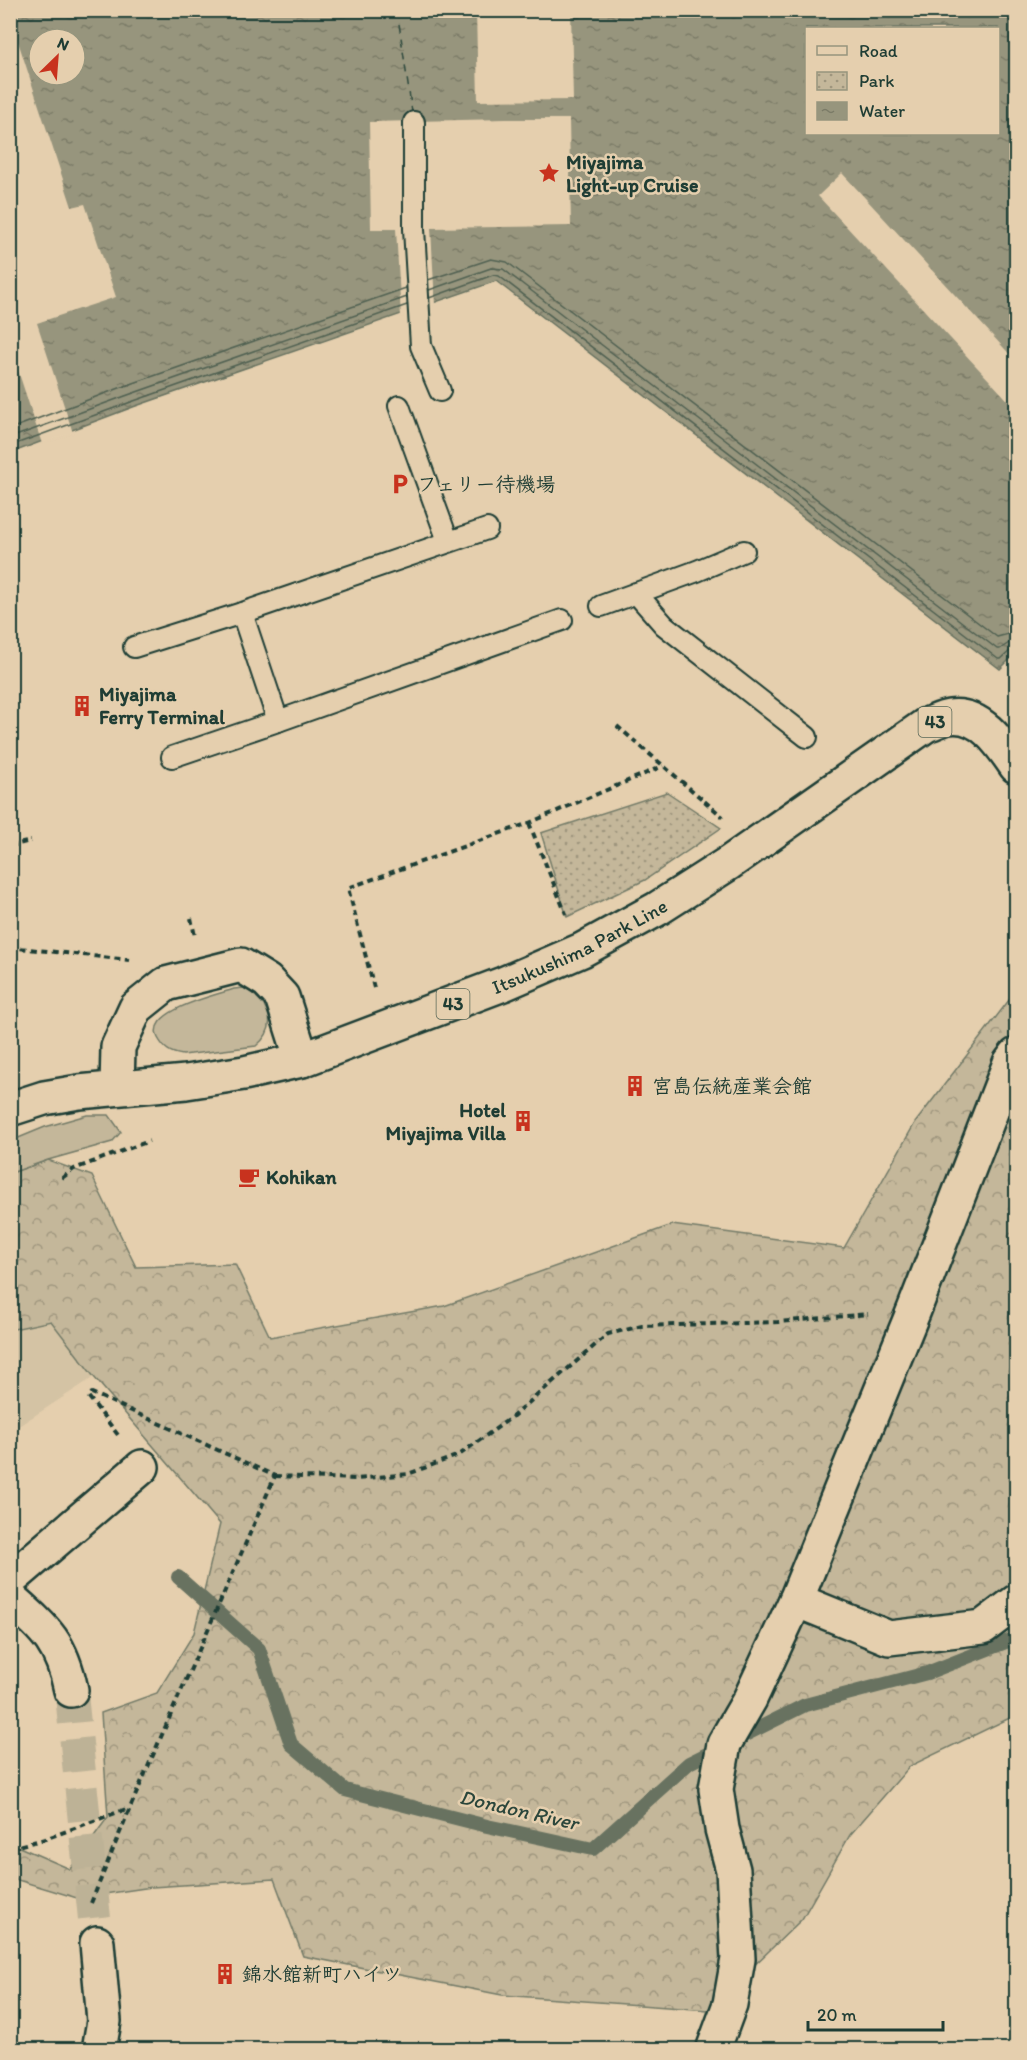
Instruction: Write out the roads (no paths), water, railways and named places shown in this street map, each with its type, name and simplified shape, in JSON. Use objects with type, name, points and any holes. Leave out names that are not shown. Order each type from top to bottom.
[{"type":"street","name":"Itsukushima Park Line","points":[[10,1109],[44,1098],[186,1082],[244,1073],[302,1060],[503,984],[582,950],[638,920],[729,863],[926,725],[950,716],[975,721],[995,736],[1017,766]]},
{"type":"street","points":[[117,1088],[118,1047],[136,1008],[166,984],[241,965],[267,981],[282,998],[302,1060]]},
{"type":"street","points":[[713,2049],[730,2004],[738,1959],[733,1870],[722,1829],[716,1789],[724,1743],[750,1699],[796,1600],[914,1310],[1010,1063],[1017,1055]]},
{"type":"street","points":[[10,1580],[142,1467]]},
{"type":"street","points":[[10,1598],[36,1621],[53,1641],[66,1664],[71,1690]]},
{"type":"street","points":[[796,1600],[889,1638],[983,1627],[1017,1602]]},
{"type":"street","points":[[97,1943],[104,2021],[99,2049]]},
{"type":"lane","points":[[414,122],[414,229],[421,346],[440,391]]},
{"type":"lane","points":[[399,406],[448,541]]},
{"type":"lane","points":[[134,646],[242,613],[487,529]]},
{"type":"lane","points":[[601,606],[744,551]]},
{"type":"lane","points":[[636,592],[664,625],[807,737]]},
{"type":"lane","points":[[242,613],[279,721]]},
{"type":"lane","points":[[172,757],[562,620]]},
{"type":"water","points":[[11,11],[1016,11],[1016,653],[1000,669],[496,281],[133,407],[11,453]]},
{"type":"waterway","name":"Dondon River","points":[[178,1577],[259,1649],[291,1744],[345,1790],[487,1826],[593,1849],[689,1763],[805,1705],[927,1673],[1016,1638]]},
{"type":"tunnel","points":[[71,1690],[97,1943]]},
{"type":"place","name":"Miyajima Light-up Cruise","points":[[549,173]]},
{"type":"place","name":"フェリー待機場","points":[[400,484]]},
{"type":"place","name":"Miyajima Ferry Terminal","points":[[82,706]]},
{"type":"place","name":"宮島伝統産業会館","points":[[635,1086]]},
{"type":"place","name":"Hotel Miyajima Villa","points":[[523,1121]]},
{"type":"place","name":"Kohikan","points":[[249,1177]]},
{"type":"place","name":"錦水館新町ハイツ","points":[[225,1974]]}]
